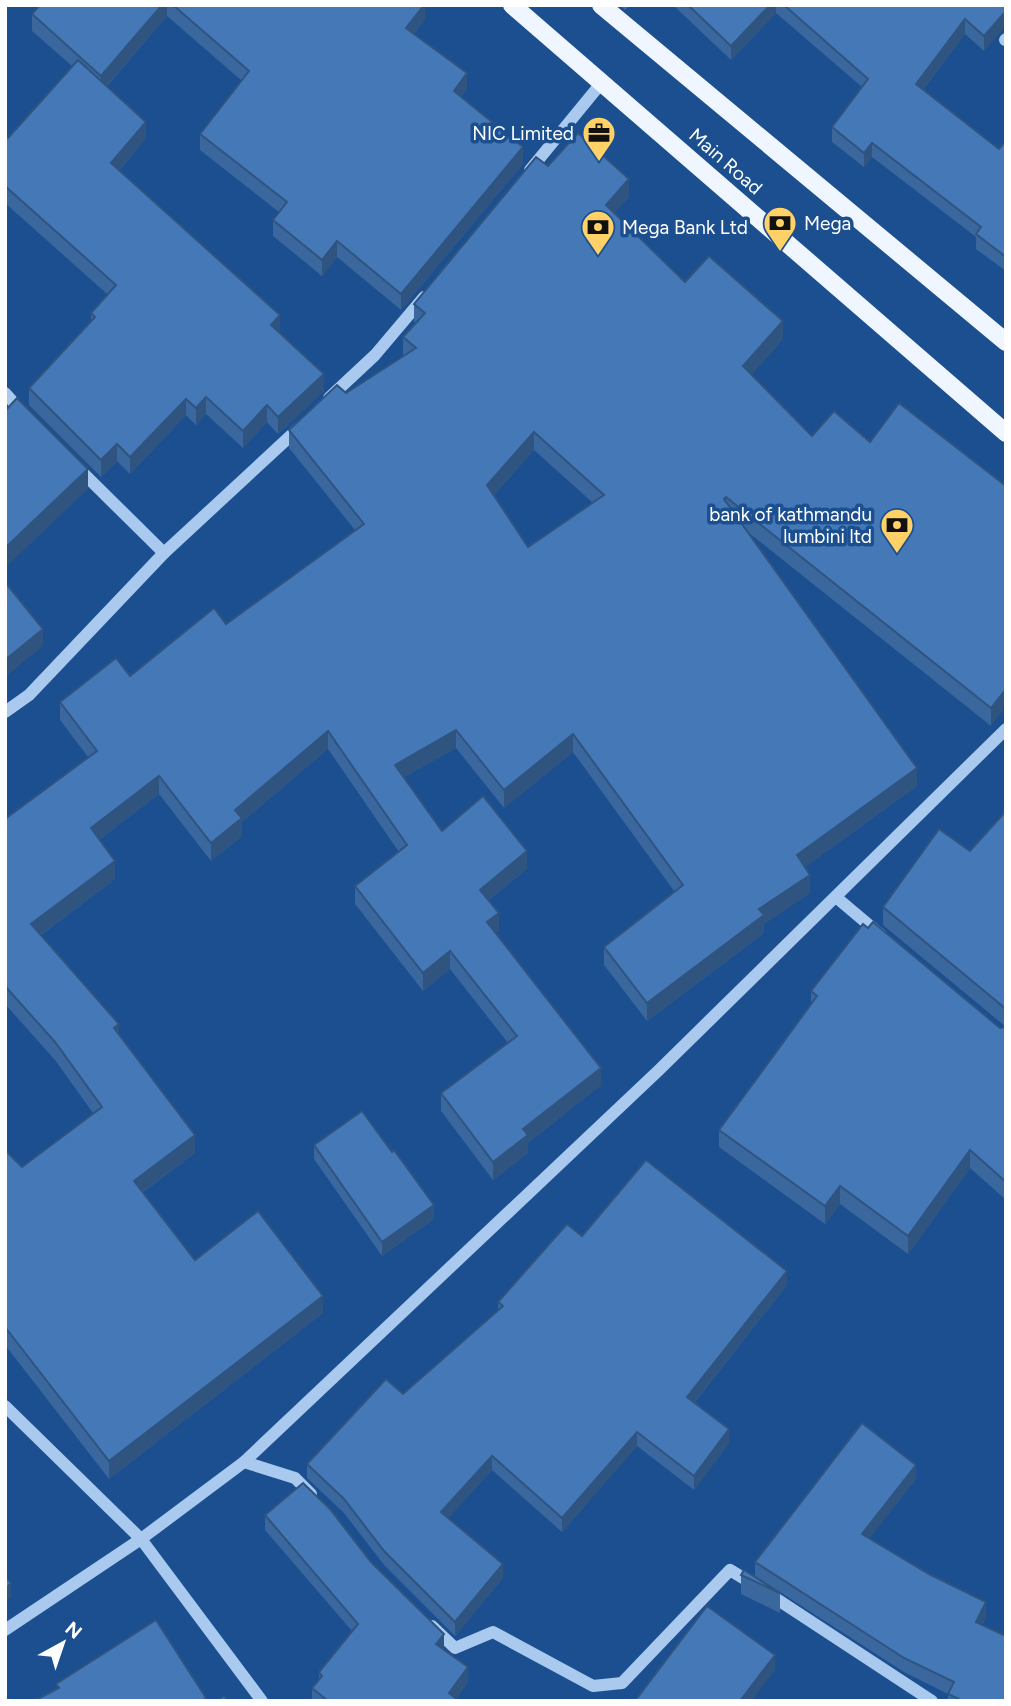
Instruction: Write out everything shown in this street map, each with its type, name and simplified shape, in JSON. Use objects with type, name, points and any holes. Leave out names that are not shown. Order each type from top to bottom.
[{"type":"main road","name":"Main Road","points":[[512,5],[603,81],[1006,433]]},
{"type":"main road","name":"Main Road","points":[[601,5],[1006,342]]},
{"type":"street","points":[[522,179],[603,81]]},
{"type":"street","points":[[316,411],[375,355],[436,282]]},
{"type":"street","points":[[5,393],[29,419]]},
{"type":"street","points":[[5,712],[29,695],[164,553],[306,421]]},
{"type":"street","points":[[68,457],[164,553]]},
{"type":"street","points":[[5,1630],[141,1539],[244,1462],[837,898],[1006,729]]},
{"type":"street","points":[[837,898],[889,942]]},
{"type":"street","points":[[5,1406],[141,1539],[262,1701]]},
{"type":"street","points":[[244,1462],[295,1478],[320,1502]]},
{"type":"street","points":[[425,1619],[455,1648],[493,1632],[593,1686],[622,1683],[730,1570],[932,1701]]},
{"type":"building","points":[[40,5],[162,5],[101,76],[32,14]]},
{"type":"building","points":[[173,5],[424,5],[406,28],[467,73],[454,91],[523,147],[401,294],[337,241],[322,260],[273,220],[287,202],[200,134],[249,71]]},
{"type":"building","points":[[688,5],[770,5],[731,46]]},
{"type":"building","points":[[784,5],[1006,5],[1006,11],[984,36],[965,19],[916,84],[999,149],[1006,141],[1006,257],[976,234],[981,227],[872,143],[864,153],[832,127],[868,79]]},
{"type":"building","points":[[78,60],[146,122],[111,163],[280,315],[271,325],[324,374],[278,417],[267,405],[243,431],[206,397],[196,408],[186,399],[130,457],[117,444],[101,460],[29,388],[95,317],[91,313],[116,285],[5,186],[5,135],[8,138]]},
{"type":"building","points":[[578,133],[629,179],[606,205],[685,282],[709,256],[783,321],[743,366],[812,436],[834,411],[870,442],[899,403],[1006,486],[1006,689],[991,708],[726,497],[724,499],[917,768],[797,855],[810,875],[759,909],[764,915],[647,1003],[604,947],[683,885],[573,734],[504,790],[456,730],[395,765],[442,831],[483,796],[527,851],[480,890],[499,913],[487,922],[601,1068],[523,1129],[528,1135],[493,1162],[441,1093],[517,1036],[450,951],[423,973],[355,886],[407,845],[328,731],[235,810],[242,818],[211,843],[159,776],[91,828],[115,861],[31,924],[119,1024],[114,1028],[195,1135],[134,1181],[195,1260],[258,1211],[323,1296],[109,1461],[5,1327],[5,1150],[22,1167],[102,1107],[55,1042],[5,986],[5,819],[97,751],[60,702],[116,658],[130,676],[214,608],[226,624],[364,524],[289,430],[337,385],[346,393],[416,348],[403,337],[425,313],[414,304],[536,157],[548,166]],"holes":[[[534,432],[604,495],[528,547],[487,485]]]},
{"type":"building","points":[[17,398],[88,469],[5,548],[5,411]]},
{"type":"building","points":[[5,582],[43,629],[5,660]]},
{"type":"building","points":[[1006,811],[1006,1009],[883,907],[939,829],[970,851]]},
{"type":"building","points":[[873,922],[1000,1028],[1006,1027],[1006,1182],[970,1150],[908,1236],[840,1186],[825,1206],[719,1130],[817,996],[811,991],[863,924],[868,928]]},
{"type":"building","points":[[362,1111],[434,1205],[382,1242],[314,1145]]},
{"type":"building","points":[[646,1160],[787,1271],[687,1397],[729,1429],[694,1476],[637,1432],[562,1518],[492,1456],[441,1512],[503,1564],[455,1622],[384,1551],[344,1499],[307,1464],[386,1379],[403,1394],[503,1306],[498,1302],[567,1224],[582,1236]]},
{"type":"building","points":[[862,1423],[916,1465],[862,1534],[929,1574],[986,1602],[976,1622],[1006,1636],[1006,1701],[963,1701],[948,1694],[954,1682],[904,1658],[755,1562]]},
{"type":"building","points":[[303,1483],[330,1509],[371,1562],[444,1634],[436,1644],[468,1667],[449,1693],[459,1701],[328,1701],[312,1688],[322,1676],[319,1672],[358,1624],[265,1515]]},
{"type":"building","points":[[744,1570],[780,1593],[741,1575]]},
{"type":"building","points":[[5,1577],[11,1583],[5,1590]]},
{"type":"building","points":[[707,1606],[775,1655],[740,1701],[635,1701]]},
{"type":"building","points":[[156,1620],[206,1698],[202,1701],[34,1701],[59,1688],[56,1684]]},
{"type":"place","name":"NIC Limited","points":[[599,163]]},
{"type":"place","name":"Mega","points":[[780,253]]},
{"type":"place","name":"Mega Bank Ltd","points":[[598,257]]},
{"type":"place","name":"bank of kathmandu lumbini ltd","points":[[897,555]]}]
